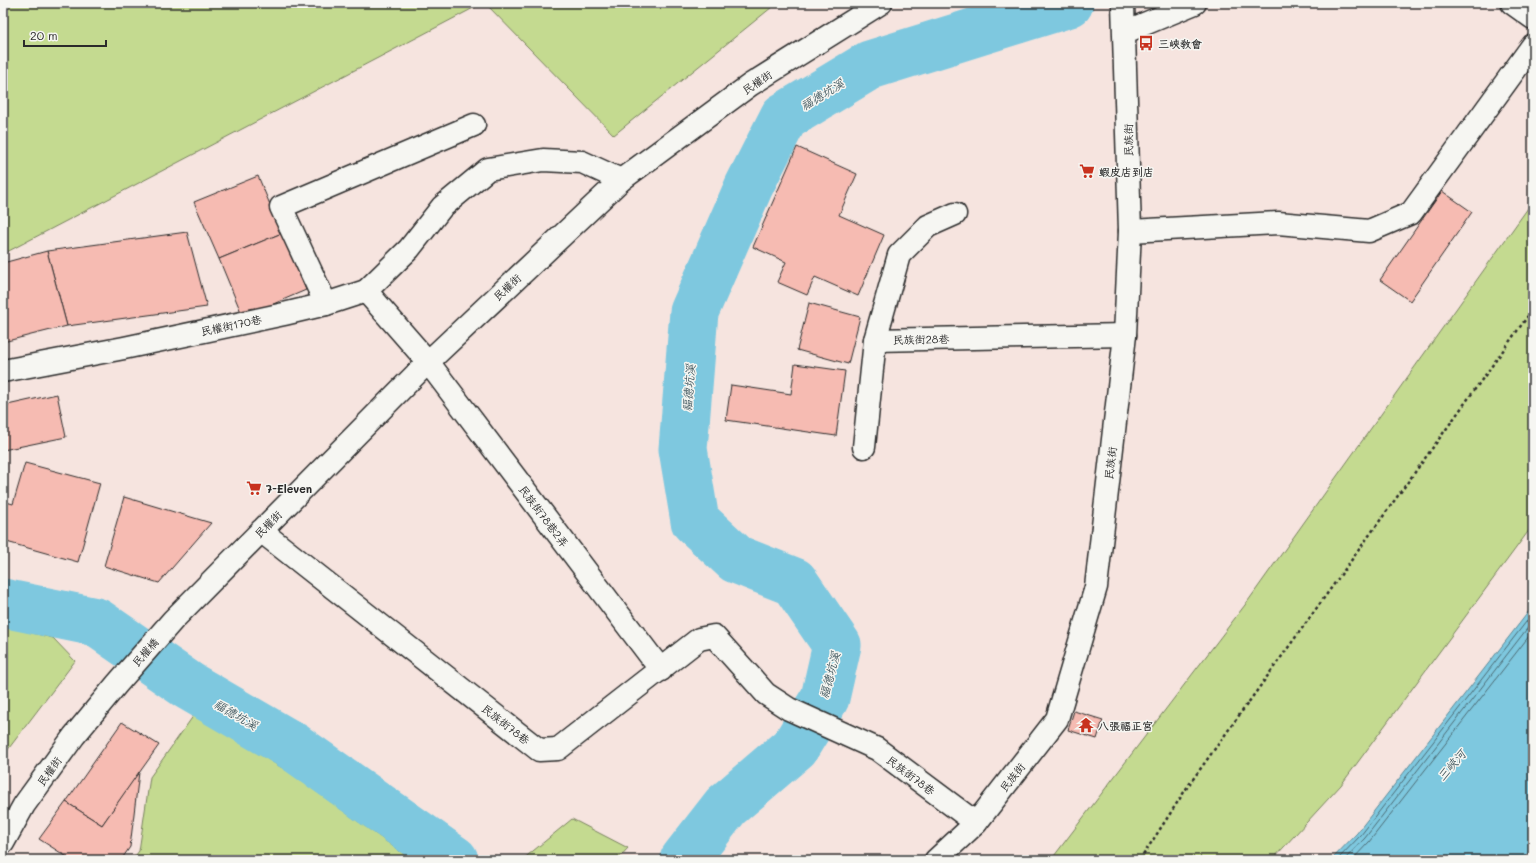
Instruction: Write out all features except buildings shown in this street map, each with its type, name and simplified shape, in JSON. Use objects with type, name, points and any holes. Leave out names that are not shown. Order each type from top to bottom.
[{"type":"street","name":"民權街","points":[[173,620],[428,362],[621,180],[750,85],[881,3]]},
{"type":"street","points":[[1124,17],[1195,3]]},
{"type":"street","points":[[1512,3],[1533,18]]},
{"type":"street","name":"民族街","points":[[936,860],[976,823],[1057,719],[1096,587],[1125,335],[1130,231],[1124,17]]},
{"type":"street","points":[[1130,231],[1278,223],[1369,230],[1411,213],[1533,45]]},
{"type":"street","points":[[326,304],[281,207],[474,125]]},
{"type":"street","points":[[428,362],[366,291],[409,249],[442,207],[488,169],[543,160],[582,162],[621,180]]},
{"type":"street","name":"民族街28巷","points":[[955,214],[928,226],[898,254],[875,340],[1125,335]]},
{"type":"street","name":"民權街170巷","points":[[3,370],[124,348],[326,304],[366,291]]},
{"type":"street","points":[[864,447],[875,340]]},
{"type":"street","name":"民族街78巷2弄","points":[[428,362],[661,670]]},
{"type":"street","name":"民族街78巷","points":[[261,531],[539,750],[558,749],[699,640],[714,636],[766,694],[789,709],[878,749],[976,823]]},
{"type":"street","name":"民權橋","points":[[117,684],[173,620]]},
{"type":"street","name":"民權街","points":[[3,843],[24,805],[74,736],[117,684]]},
{"type":"path","points":[[1140,860],[1188,786],[1533,309]]},
{"type":"green space","points":[[3,3],[483,3],[3,254]]},
{"type":"green space","points":[[485,3],[777,3],[614,135]]},
{"type":"green space","points":[[1533,201],[1533,525],[1341,785],[1272,860],[1051,860],[1248,601]]},
{"type":"green space","points":[[3,626],[53,638],[75,661],[3,756]]},
{"type":"green space","points":[[194,715],[289,772],[412,860],[132,860],[139,851],[150,777]]},
{"type":"green space","points":[[572,819],[628,848],[617,860],[522,860]]},
{"type":"water","name":"三峽河","points":[[1533,606],[1533,847],[1522,860],[1331,860],[1357,833]]},
{"type":"waterway","name":"福德坑溪","points":[[684,860],[726,806],[795,747],[825,698],[837,645],[794,582],[736,559],[695,521],[683,449],[694,312],[749,186],[784,117],[870,65],[1069,3]]},
{"type":"waterway","name":"福德坑溪","points":[[3,603],[96,622],[189,686],[294,747],[454,860]]},
{"type":"place","name":"三峽教會","points":[[1146,43]]},
{"type":"place","name":"蝦皮店到店","points":[[1087,171]]},
{"type":"place","name":"7-Eleven","points":[[254,488]]},
{"type":"place","name":"八張福正宮","points":[[1086,725]]}]
